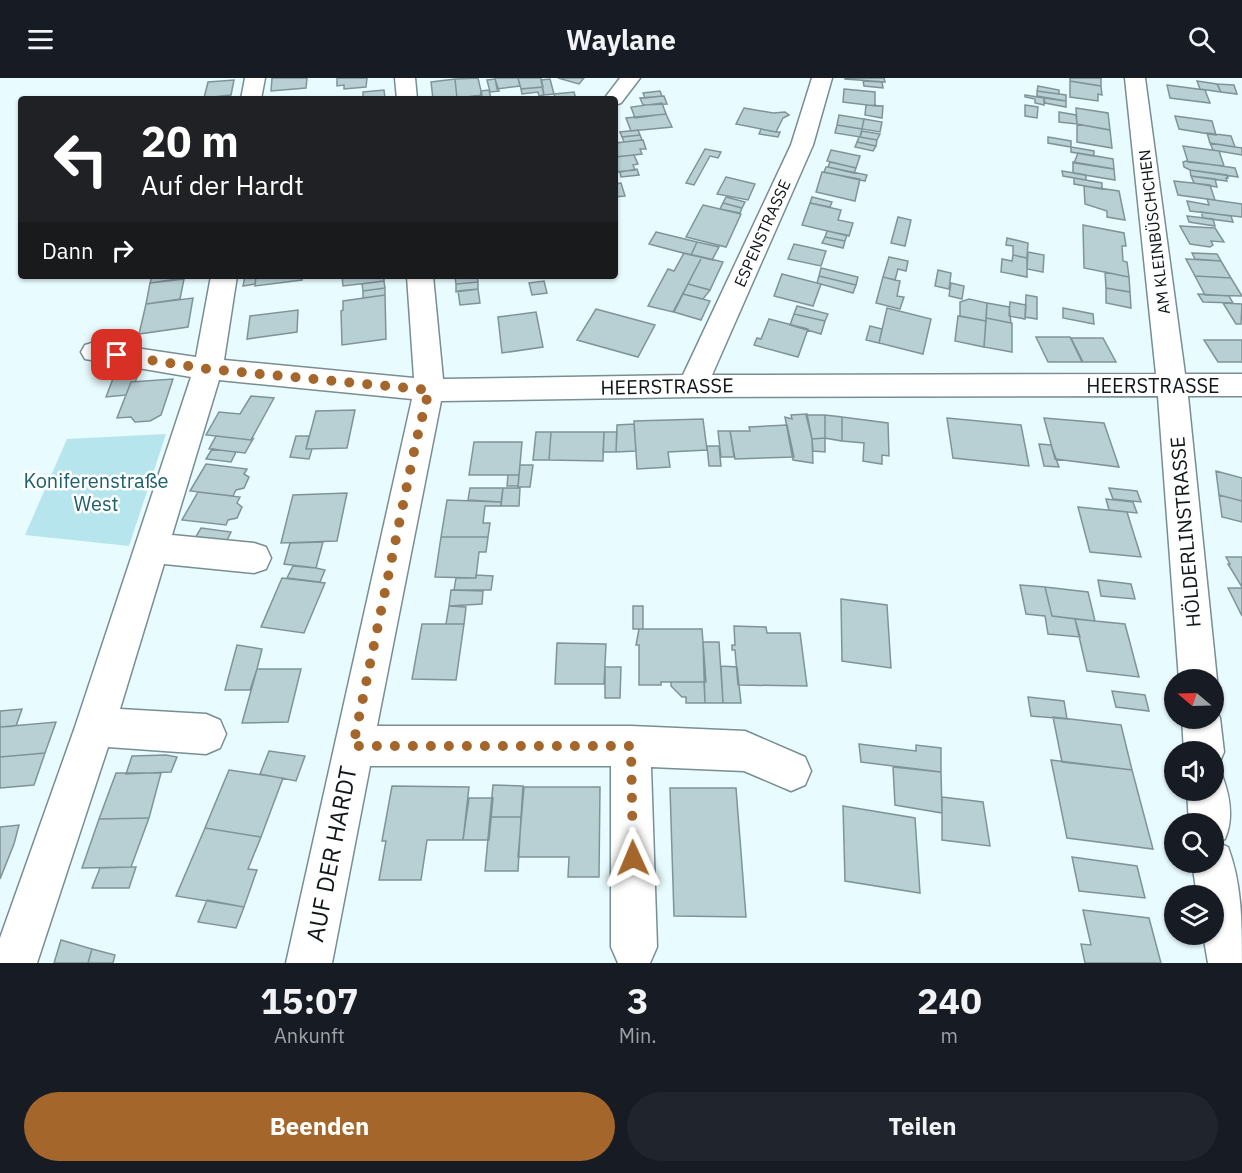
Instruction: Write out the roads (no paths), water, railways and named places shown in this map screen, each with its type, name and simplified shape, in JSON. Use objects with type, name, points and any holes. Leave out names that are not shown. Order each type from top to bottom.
[{"type":"street","points":[[252,96],[255,78]]},
{"type":"street","points":[[405,78],[407,96]]},
{"type":"street","points":[[616,96],[630,78]]},
{"type":"street","name":"ESPENSTRASSE","points":[[693,386],[802,145],[822,78]]},
{"type":"street","name":"AM KLEINBÜSCHCHEN","points":[[1135,78],[1172,385]]},
{"type":"street","points":[[14,963],[95,727],[208,369],[223,279]]},
{"type":"street","name":"AUF DER HARDT","points":[[309,963],[416,442],[429,390],[420,279]]},
{"type":"street","name":"HEERSTRASSE","points":[[95,352],[208,369],[429,390],[693,386],[1242,385]]},
{"type":"street","name":"HÖLDERLINSTRASSE","points":[[1172,385],[1197,669]]},
{"type":"street","points":[[150,548],[254,558]]},
{"type":"street","points":[[95,727],[207,734]]},
{"type":"street","name":"AUF DER HARDT","points":[[353,746],[631,746],[745,751],[791,771]]},
{"type":"street","points":[[631,746],[634,947]]},
{"type":"street","points":[[1215,873],[1231,963]]},
{"type":"park label","name":"Koniferenstraße West","points":[[96,492]]}]
